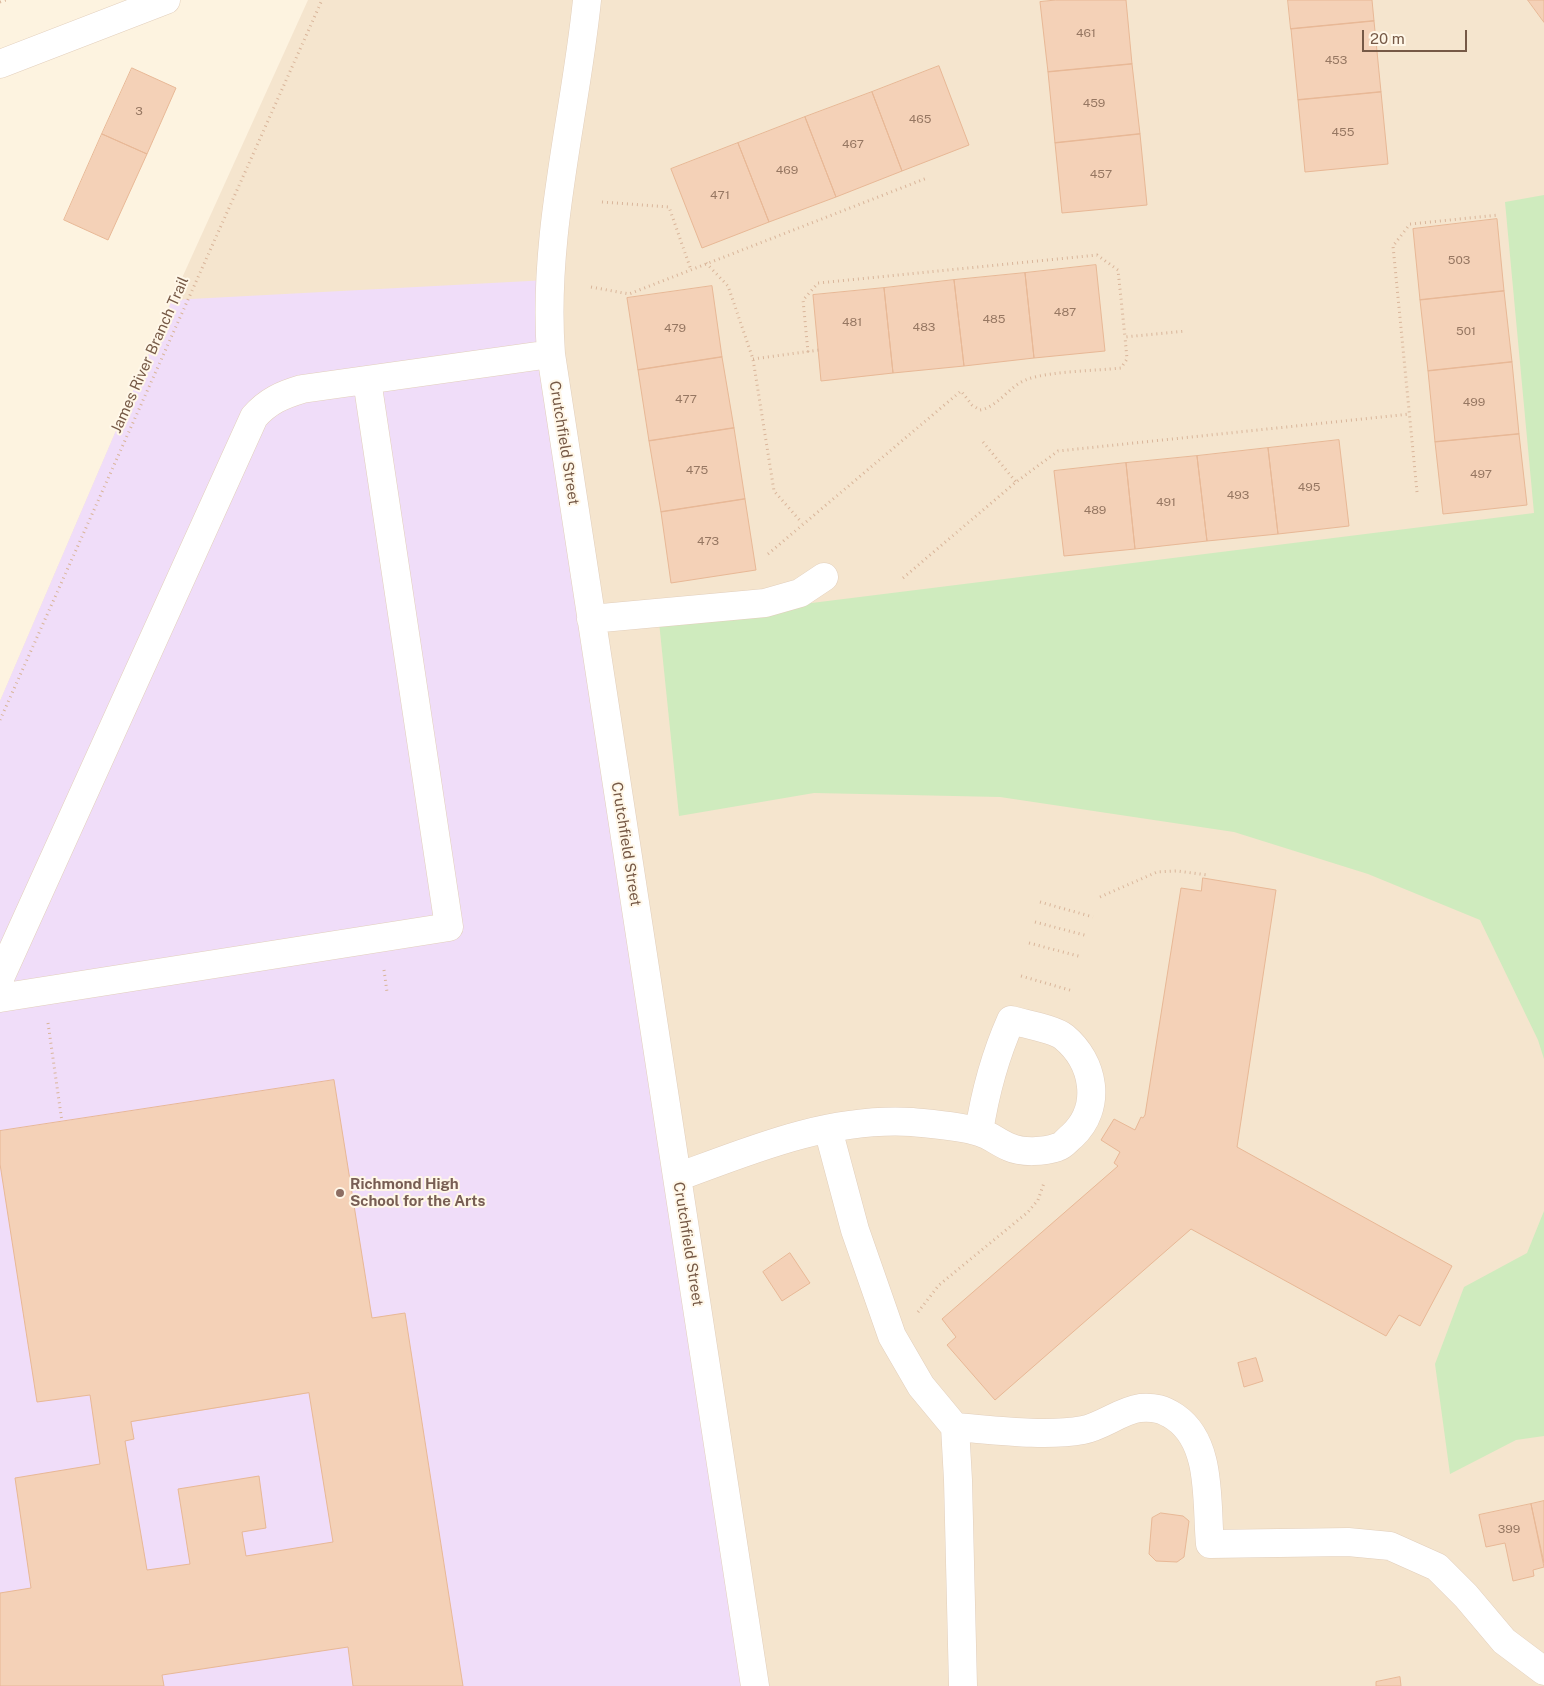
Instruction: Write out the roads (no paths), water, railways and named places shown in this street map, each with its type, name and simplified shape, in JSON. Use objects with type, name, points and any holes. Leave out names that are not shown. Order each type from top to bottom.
[{"type":"street","points":[[0,64],[166,0]]},
{"type":"street","name":"Crutchfield Street","points":[[587,0],[551,255],[548,299],[551,354],[755,1686]]},
{"type":"street","points":[[0,978],[254,417],[266,404],[281,395],[367,380],[551,354]]},
{"type":"street","points":[[0,998],[449,928],[367,380]]},
{"type":"street","points":[[591,619],[765,603],[800,593],[824,577]]},
{"type":"street","points":[[678,1177],[784,1138],[871,1122],[912,1122],[979,1132],[1011,1148],[1037,1151],[1059,1147],[1078,1130],[1089,1109],[1092,1089],[1088,1068],[1079,1050],[1062,1035],[1010,1020],[999,1046],[983,1107],[979,1132]]},
{"type":"street","points":[[828,1129],[855,1230],[892,1336],[921,1386],[954,1427],[958,1480],[963,1686]]},
{"type":"street","points":[[954,1427],[1030,1432],[1084,1430],[1139,1408],[1162,1408],[1187,1425],[1200,1449],[1206,1486],[1210,1544],[1348,1542],[1390,1546],[1437,1567],[1504,1641],[1544,1672],[1539,1686]]},
{"type":"place","name":"Richmond High School for the Arts","points":[[340,1193]]}]
